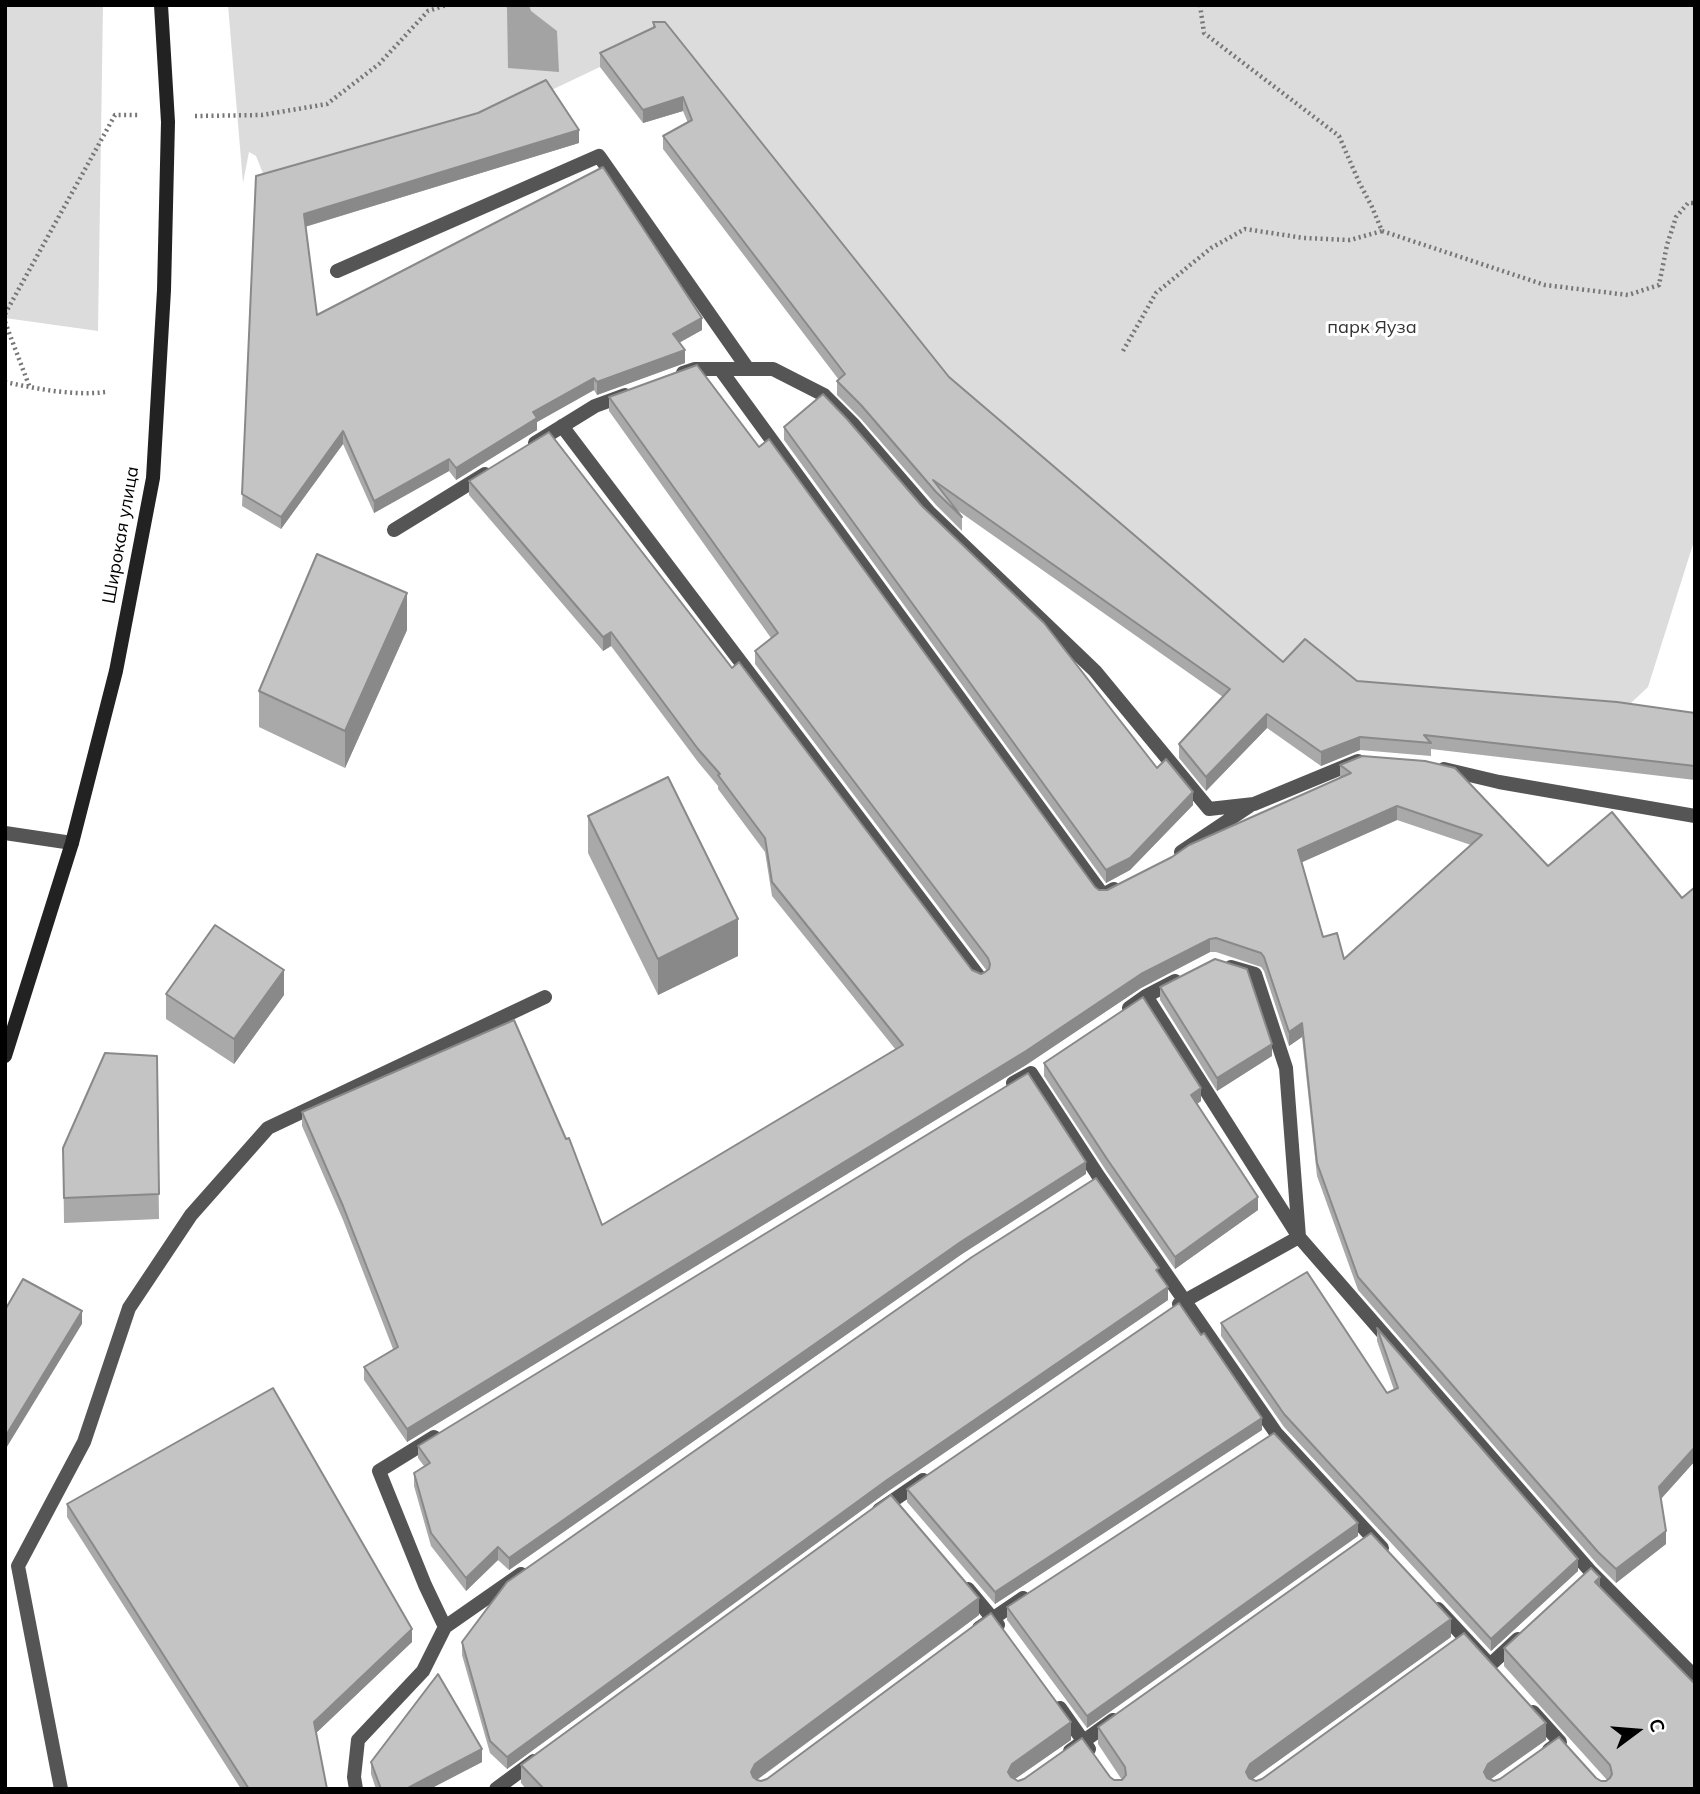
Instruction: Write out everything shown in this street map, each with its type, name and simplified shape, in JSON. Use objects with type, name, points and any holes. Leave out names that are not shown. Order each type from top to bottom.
[{"type":"main road","name":"Широкая улица","points":[[5,1056],[72,843],[116,671],[153,478],[164,290],[167,116],[161,5]]},
{"type":"lane","points":[[337,271],[600,156],[748,369]]},
{"type":"lane","points":[[670,378],[695,369],[774,369],[824,394],[929,512],[1095,671],[1209,810],[1254,804]]},
{"type":"lane","points":[[720,369],[1103,895],[1124,884]]},
{"type":"lane","points":[[528,447],[595,406],[633,392]]},
{"type":"lane","points":[[562,426],[980,978]]},
{"type":"lane","points":[[394,530],[495,468]]},
{"type":"lane","points":[[1167,862],[1254,804],[1360,760],[1373,761]]},
{"type":"lane","points":[[1426,765],[1499,782],[1695,816]]},
{"type":"lane","points":[[5,833],[72,843]]},
{"type":"lane","points":[[1214,961],[1255,974],[1286,1068],[1299,1237]]},
{"type":"lane","points":[[1111,1019],[1146,996],[1192,973]]},
{"type":"lane","points":[[1146,996],[1299,1237],[1586,1577],[1695,1677]]},
{"type":"lane","points":[[61,1789],[18,1566],[84,1442],[128,1308],[191,1214],[268,1128],[545,998]]},
{"type":"lane","points":[[1007,1087],[1036,1069],[1093,1180],[1185,1300],[1270,1436],[1366,1541],[1391,1558]]},
{"type":"lane","points":[[1163,1316],[1185,1300],[1299,1237]]},
{"type":"lane","points":[[445,1627],[425,1585],[380,1471],[450,1427]]},
{"type":"lane","points":[[871,1516],[897,1505],[938,1469]]},
{"type":"lane","points":[[356,1789],[354,1777],[358,1740],[423,1671],[445,1627],[536,1564]]},
{"type":"lane","points":[[959,1578],[1009,1640]]},
{"type":"lane","points":[[971,1634],[1038,1588]]},
{"type":"lane","points":[[1428,1598],[1460,1642],[1495,1669],[1531,1628]]},
{"type":"lane","points":[[1051,1696],[1097,1760]]},
{"type":"lane","points":[[1525,1703],[1564,1747],[1538,1758]]},
{"type":"lane","points":[[1062,1757],[1128,1710]]},
{"type":"lane","points":[[496,1789],[551,1749]]},
{"type":"path","points":[[5,314],[115,115],[262,115],[327,104],[379,64],[428,11],[446,5]]},
{"type":"path","points":[[1200,5],[1204,33],[1339,136],[1359,183],[1373,206],[1382,231]]},
{"type":"path","points":[[1123,351],[1156,293],[1211,248],[1245,229],[1304,238],[1350,240],[1382,231],[1545,285],[1628,295],[1659,285],[1676,217],[1688,203],[1695,203]]},
{"type":"path","points":[[5,322],[30,388]]},
{"type":"path","points":[[5,382],[30,388],[90,394],[106,392]]},
{"type":"green space","points":[[5,5],[103,5],[98,331],[5,318]]},
{"type":"green space","name":"парк Яуза","points":[[228,5],[1695,5],[1695,538],[1648,687],[1617,716],[1283,675],[949,391],[665,36],[478,125],[268,186],[256,156],[249,152],[243,183]]},
{"type":"shaded area","points":[[505,5],[529,5],[531,11],[557,31],[559,72],[508,68]]},
{"type":"building","points":[[653,22],[665,22],[949,377],[1283,662],[1305,639],[1357,681],[1617,702],[1695,713],[1695,766],[1424,735],[1431,743],[1360,737],[1321,752],[1267,714],[1206,777],[1179,744],[1230,689],[933,480],[962,517],[936,492],[837,381],[845,374],[663,136],[692,120],[683,97],[643,110],[600,53],[655,27]]},
{"type":"building","points":[[546,80],[579,130],[304,214],[317,315],[603,167],[702,318],[673,334],[685,350],[597,382],[594,378],[533,412],[537,418],[456,468],[449,459],[374,501],[343,431],[281,517],[242,494],[256,176],[478,113]]},
{"type":"building","points":[[697,365],[759,447],[769,439],[1099,890],[1107,890],[1172,857],[1189,845],[1351,773],[1340,765],[1362,756],[1425,761],[1455,768],[1548,866],[1612,812],[1682,898],[1695,887],[1695,1447],[1659,1487],[1666,1531],[1616,1569],[1598,1552],[1358,1277],[1317,1163],[1302,1023],[1289,1032],[1261,953],[1216,938],[1141,974],[1026,1051],[407,1429],[364,1367],[398,1347],[343,1206],[302,1112],[514,1020],[566,1139],[569,1138],[602,1225],[903,1045],[772,882],[765,838],[718,775],[720,774],[698,749],[611,632],[603,637],[469,481],[549,432],[732,668],[739,662],[972,970],[981,974],[989,969],[990,964],[755,651],[778,633],[609,397]],"holes":[[[1397,806],[1482,835],[1344,959],[1337,933],[1323,937],[1298,850]]]},
{"type":"building","points":[[823,394],[922,506],[1044,623],[1157,768],[1166,759],[1193,792],[1130,858],[1106,870],[784,427]]},
{"type":"building","points":[[317,554],[407,593],[345,731],[259,691]]},
{"type":"building","points":[[668,777],[738,919],[658,959],[588,816]]},
{"type":"building","points":[[215,925],[284,970],[234,1039],[166,994]]},
{"type":"building","points":[[1215,959],[1247,969],[1272,1044],[1217,1078],[1160,987]]},
{"type":"building","points":[[1143,997],[1201,1088],[1191,1095],[1258,1197],[1175,1257],[1044,1063]]},
{"type":"building","points":[[105,1053],[157,1056],[159,1194],[64,1198],[63,1148]]},
{"type":"building","points":[[1028,1073],[1086,1162],[962,1241],[509,1558],[498,1547],[466,1578],[431,1533],[414,1473],[430,1463],[418,1446]]},
{"type":"building","points":[[1096,1178],[1159,1268],[1156,1270],[1168,1287],[887,1480],[507,1757],[490,1741],[462,1642],[507,1582],[972,1257]]},
{"type":"building","points":[[1307,1272],[1387,1393],[1398,1388],[1377,1328],[1578,1559],[1491,1639],[1284,1414],[1221,1323]]},
{"type":"building","points":[[23,1279],[82,1311],[5,1437],[5,1310]]},
{"type":"building","points":[[1179,1303],[1201,1335],[1204,1333],[1262,1418],[995,1592],[907,1489]]},
{"type":"building","points":[[273,1388],[412,1629],[314,1722],[327,1789],[249,1789],[67,1504]]},
{"type":"building","points":[[1274,1433],[1358,1523],[1087,1716],[1007,1607]]},
{"type":"building","points":[[891,1495],[979,1598],[755,1764],[751,1772],[757,1780],[767,1779],[991,1613],[1071,1722],[1012,1764],[1008,1772],[1011,1777],[1018,1781],[1024,1779],[1082,1738],[1110,1777],[1122,1780],[1126,1775],[1125,1767],[1098,1727],[1371,1533],[1451,1619],[1250,1764],[1246,1772],[1249,1778],[1256,1781],[1262,1779],[1464,1633],[1546,1723],[1488,1764],[1484,1772],[1487,1778],[1494,1781],[1500,1779],[1559,1737],[1596,1778],[1606,1781],[1612,1774],[1610,1765],[1504,1648],[1591,1568],[1600,1577],[1595,1582],[1695,1684],[1695,1789],[544,1789],[521,1765]]},
{"type":"building","points":[[438,1674],[482,1749],[406,1789],[381,1789],[371,1762]]}]
